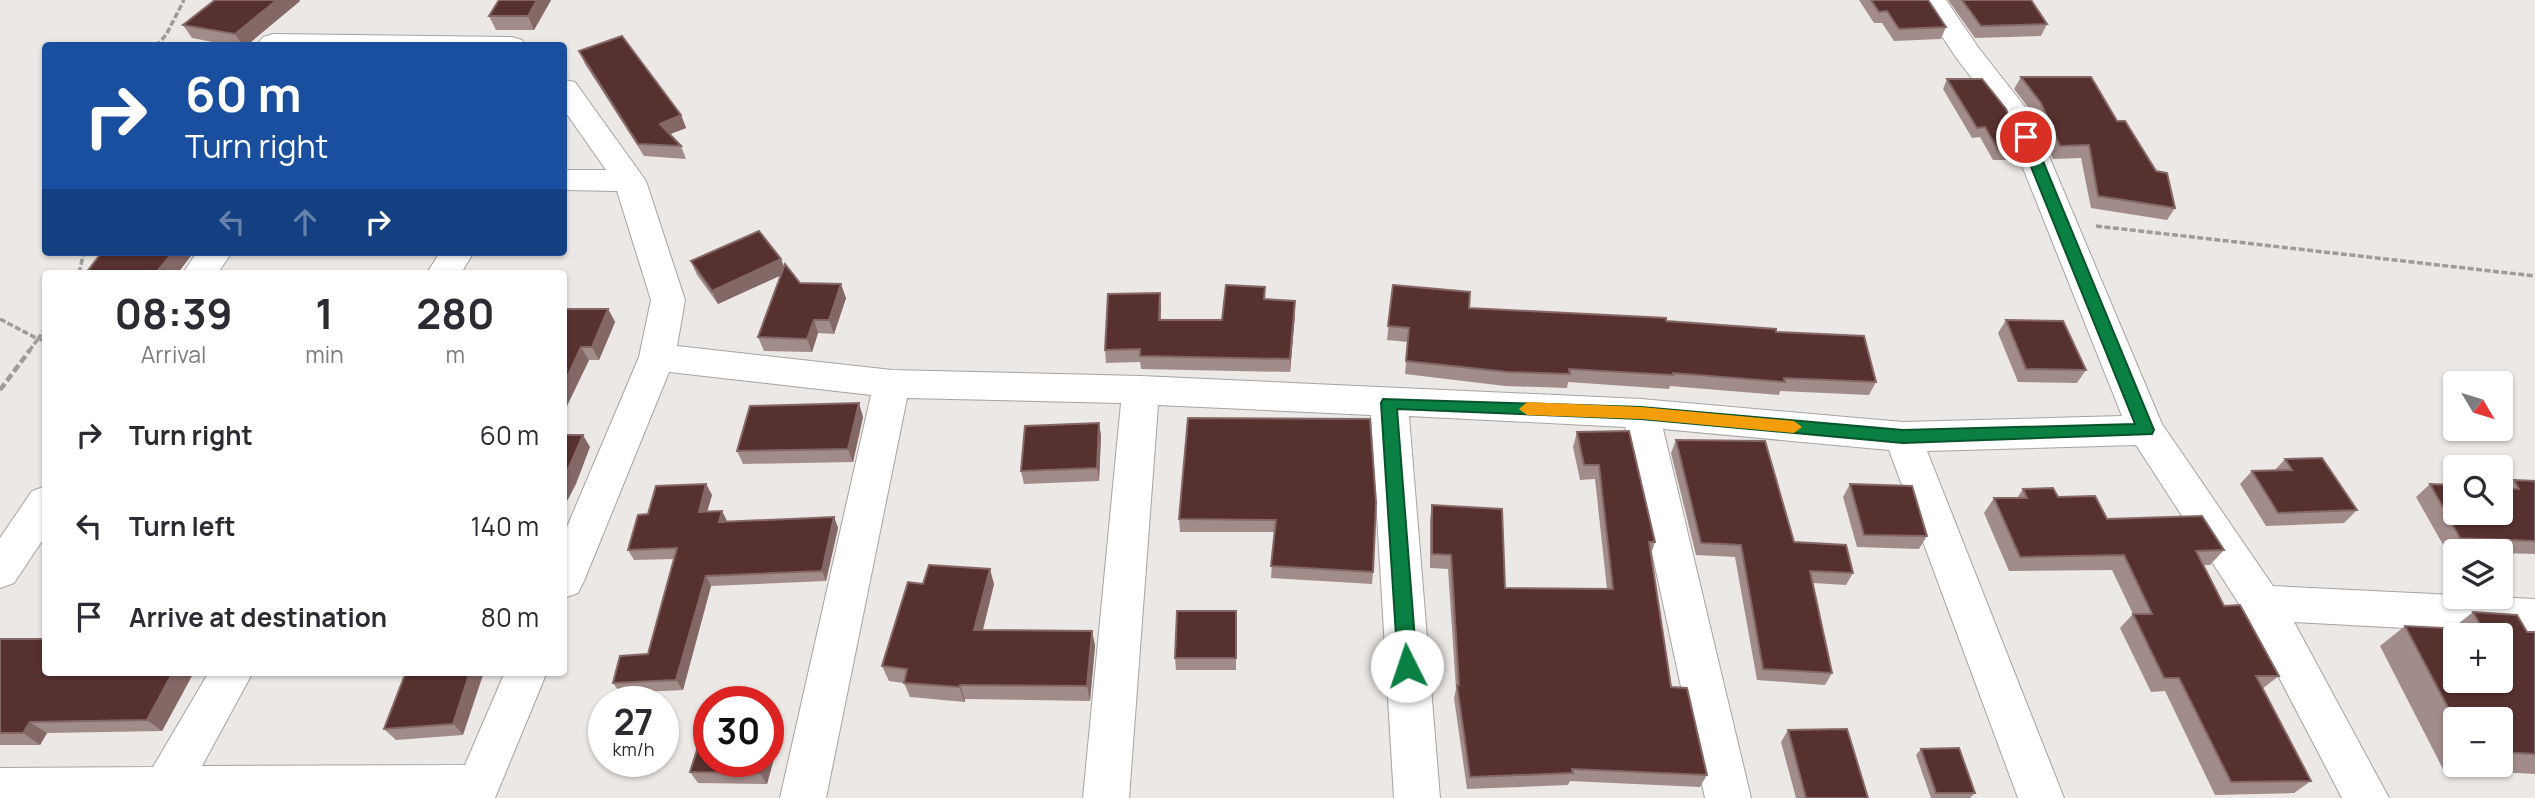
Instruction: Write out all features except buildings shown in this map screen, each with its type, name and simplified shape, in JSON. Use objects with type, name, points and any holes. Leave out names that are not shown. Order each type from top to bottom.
[{"type":"street","points":[[1932,0],[1967,53],[2017,116],[2146,430],[2262,603],[2366,798]]},
{"type":"street","points":[[567,93],[629,181],[668,300],[657,357],[567,574]]},
{"type":"street","points":[[567,180],[629,181]]},
{"type":"street","points":[[657,357],[892,384],[1141,390],[1641,413],[1903,437],[2146,430]]},
{"type":"street","points":[[803,798],[892,384]]},
{"type":"street","points":[[1106,798],[1141,390]]},
{"type":"street","points":[[1389,403],[1417,798]]},
{"type":"street","points":[[1641,413],[1728,798]]},
{"type":"street","points":[[1903,437],[2040,798]]},
{"type":"street","points":[[0,572],[42,508]]},
{"type":"street","points":[[2262,603],[2535,617]]},
{"type":"street","points":[[165,788],[230,676]]},
{"type":"street","points":[[0,789],[476,792],[524,676]]},
{"type":"path","points":[[160,42],[184,0]]},
{"type":"path","points":[[2061,222],[2535,276]]},
{"type":"path","points":[[0,319],[42,340]]},
{"type":"path","points":[[0,390],[42,332]]},
{"type":"slow traffic","points":[[1527,409],[1641,413],[1794,427]]},
{"type":"route","points":[[1407,666],[1389,403],[1641,413],[1903,437],[2146,430],[2026,137]]}]
